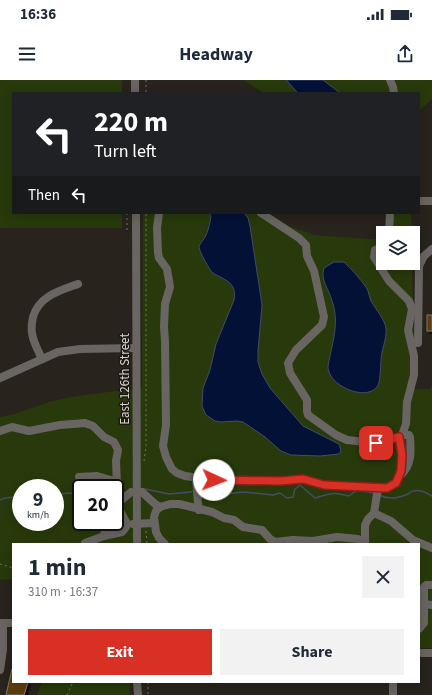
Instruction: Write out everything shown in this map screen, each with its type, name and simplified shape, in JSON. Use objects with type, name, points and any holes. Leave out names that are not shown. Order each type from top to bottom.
[{"type":"street","points":[[135,80],[135,92]]},
{"type":"street","points":[[390,80],[394,92]]},
{"type":"street","points":[[420,201],[432,201]]},
{"type":"street","name":"East 126th Street","points":[[136,214],[136,348],[140,467],[136,512],[137,543]]},
{"type":"street","points":[[159,214],[156,228],[158,252],[166,269],[170,287],[165,304],[166,425],[163,448],[167,460],[175,471],[182,475],[196,488],[199,510]]},
{"type":"street","points":[[196,488],[224,481],[280,481],[303,479],[324,485],[351,485],[377,493],[390,488],[396,483],[411,459],[409,435],[376,443],[347,440],[336,435],[308,415],[306,400],[290,373],[288,363],[296,350],[320,326],[323,321],[322,308],[315,275],[304,243],[299,238],[263,214]]},
{"type":"street","points":[[389,226],[390,214]]},
{"type":"street","points":[[418,344],[419,266],[424,256],[432,249]]},
{"type":"street","points":[[376,250],[374,257],[376,260]]},
{"type":"street","points":[[382,270],[391,284],[409,301],[412,310],[408,330],[414,356],[414,375],[407,402],[406,424],[401,436]]},
{"type":"street","points":[[42,359],[32,332],[32,323],[35,311],[46,297],[78,284]]},
{"type":"street","points":[[0,378],[50,354],[70,350],[136,348]]},
{"type":"street","points":[[0,431],[12,427],[29,431],[70,424],[91,424],[104,437],[116,444],[118,450],[116,461],[117,479]]},
{"type":"street","points":[[79,477],[97,476],[102,479]]},
{"type":"street","points":[[187,506],[192,502],[196,488]]},
{"type":"street","points":[[124,498],[132,492]]},
{"type":"street","points":[[142,492],[154,504],[160,506],[170,504],[187,506],[212,512],[224,518],[234,520],[246,528],[262,530],[275,542],[293,540],[313,541],[333,538],[356,539],[364,543]]},
{"type":"street","points":[[356,539],[368,519],[374,514],[377,493]]},
{"type":"street","points":[[160,506],[155,513],[154,523],[158,536],[164,543]]},
{"type":"street","points":[[374,514],[391,521],[413,540],[432,548]]},
{"type":"street","points":[[85,543],[105,535],[122,532],[126,526],[124,518]]},
{"type":"street","points":[[126,526],[154,523]]},
{"type":"street","points":[[365,525],[365,543]]},
{"type":"street","points":[[104,531],[105,535]]},
{"type":"street","points":[[425,625],[428,604],[424,587],[426,585],[432,585]]},
{"type":"street","points":[[0,670],[3,650],[2,623]]},
{"type":"street","points":[[420,653],[432,653]]},
{"type":"street","points":[[137,683],[138,695]]},
{"type":"street","points":[[393,683],[393,695]]},
{"type":"path","points":[[146,80],[146,92]]},
{"type":"path","points":[[127,214],[127,232]]},
{"type":"path","points":[[140,467],[146,447],[146,214]]},
{"type":"path","points":[[0,564],[12,568]]},
{"type":"path","points":[[67,695],[73,683]]},
{"type":"path","points":[[148,683],[148,695]]},
{"type":"green space","points":[[0,80],[122,80],[122,92],[12,92],[12,214],[122,214],[122,228],[0,228]]},
{"type":"green space","points":[[243,80],[432,80],[432,99],[420,110],[420,92],[262,92]]},
{"type":"green space","points":[[143,214],[270,214],[289,226],[314,235],[376,239],[376,270],[412,270],[415,389],[430,389],[432,385],[432,648],[420,648],[420,543],[12,543],[12,579],[0,580],[0,417],[64,399],[142,388]]},
{"type":"green space","points":[[387,214],[411,214],[412,226],[387,226]]},
{"type":"green space","points":[[42,683],[130,683],[130,695],[37,695]]},
{"type":"water","points":[[286,80],[323,80],[339,92],[297,92]]},
{"type":"water","points":[[210,214],[245,214],[248,218],[262,305],[258,362],[262,374],[270,388],[303,426],[339,444],[341,451],[339,454],[320,456],[291,455],[281,451],[265,437],[243,422],[215,421],[206,415],[202,406],[203,388],[210,370],[216,344],[234,300],[234,289],[230,283],[211,271],[199,248],[209,227],[211,216]]},
{"type":"water","points":[[334,262],[344,262],[358,277],[367,289],[371,301],[382,317],[386,328],[378,385],[371,391],[364,393],[356,392],[340,385],[329,373],[328,366],[334,333],[335,317],[331,297],[324,281],[323,272],[324,268]]},
{"type":"building","points":[[427,315],[432,315],[432,331],[427,331]]},
{"type":"building","points":[[12,669],[12,683],[28,683],[24,695],[6,695]]},
{"type":"waterway","points":[[199,489],[213,488],[218,492],[226,494],[243,492],[273,495],[280,493],[287,498],[293,497],[295,489],[300,485],[315,498],[334,493],[349,496],[357,490]]},
{"type":"waterway","points":[[145,489],[169,494],[191,492],[194,490]]},
{"type":"waterway","points":[[362,491],[374,493]]},
{"type":"waterway","points":[[379,495],[386,498],[394,498],[408,494],[412,491],[418,491],[432,496]]},
{"type":"waterway","points":[[64,494],[72,493]]},
{"type":"waterway","points":[[0,500],[12,497]]},
{"type":"route","points":[[214,480],[284,481],[303,479],[324,485],[351,485],[390,488],[396,483],[402,466],[399,437],[376,443]]}]
